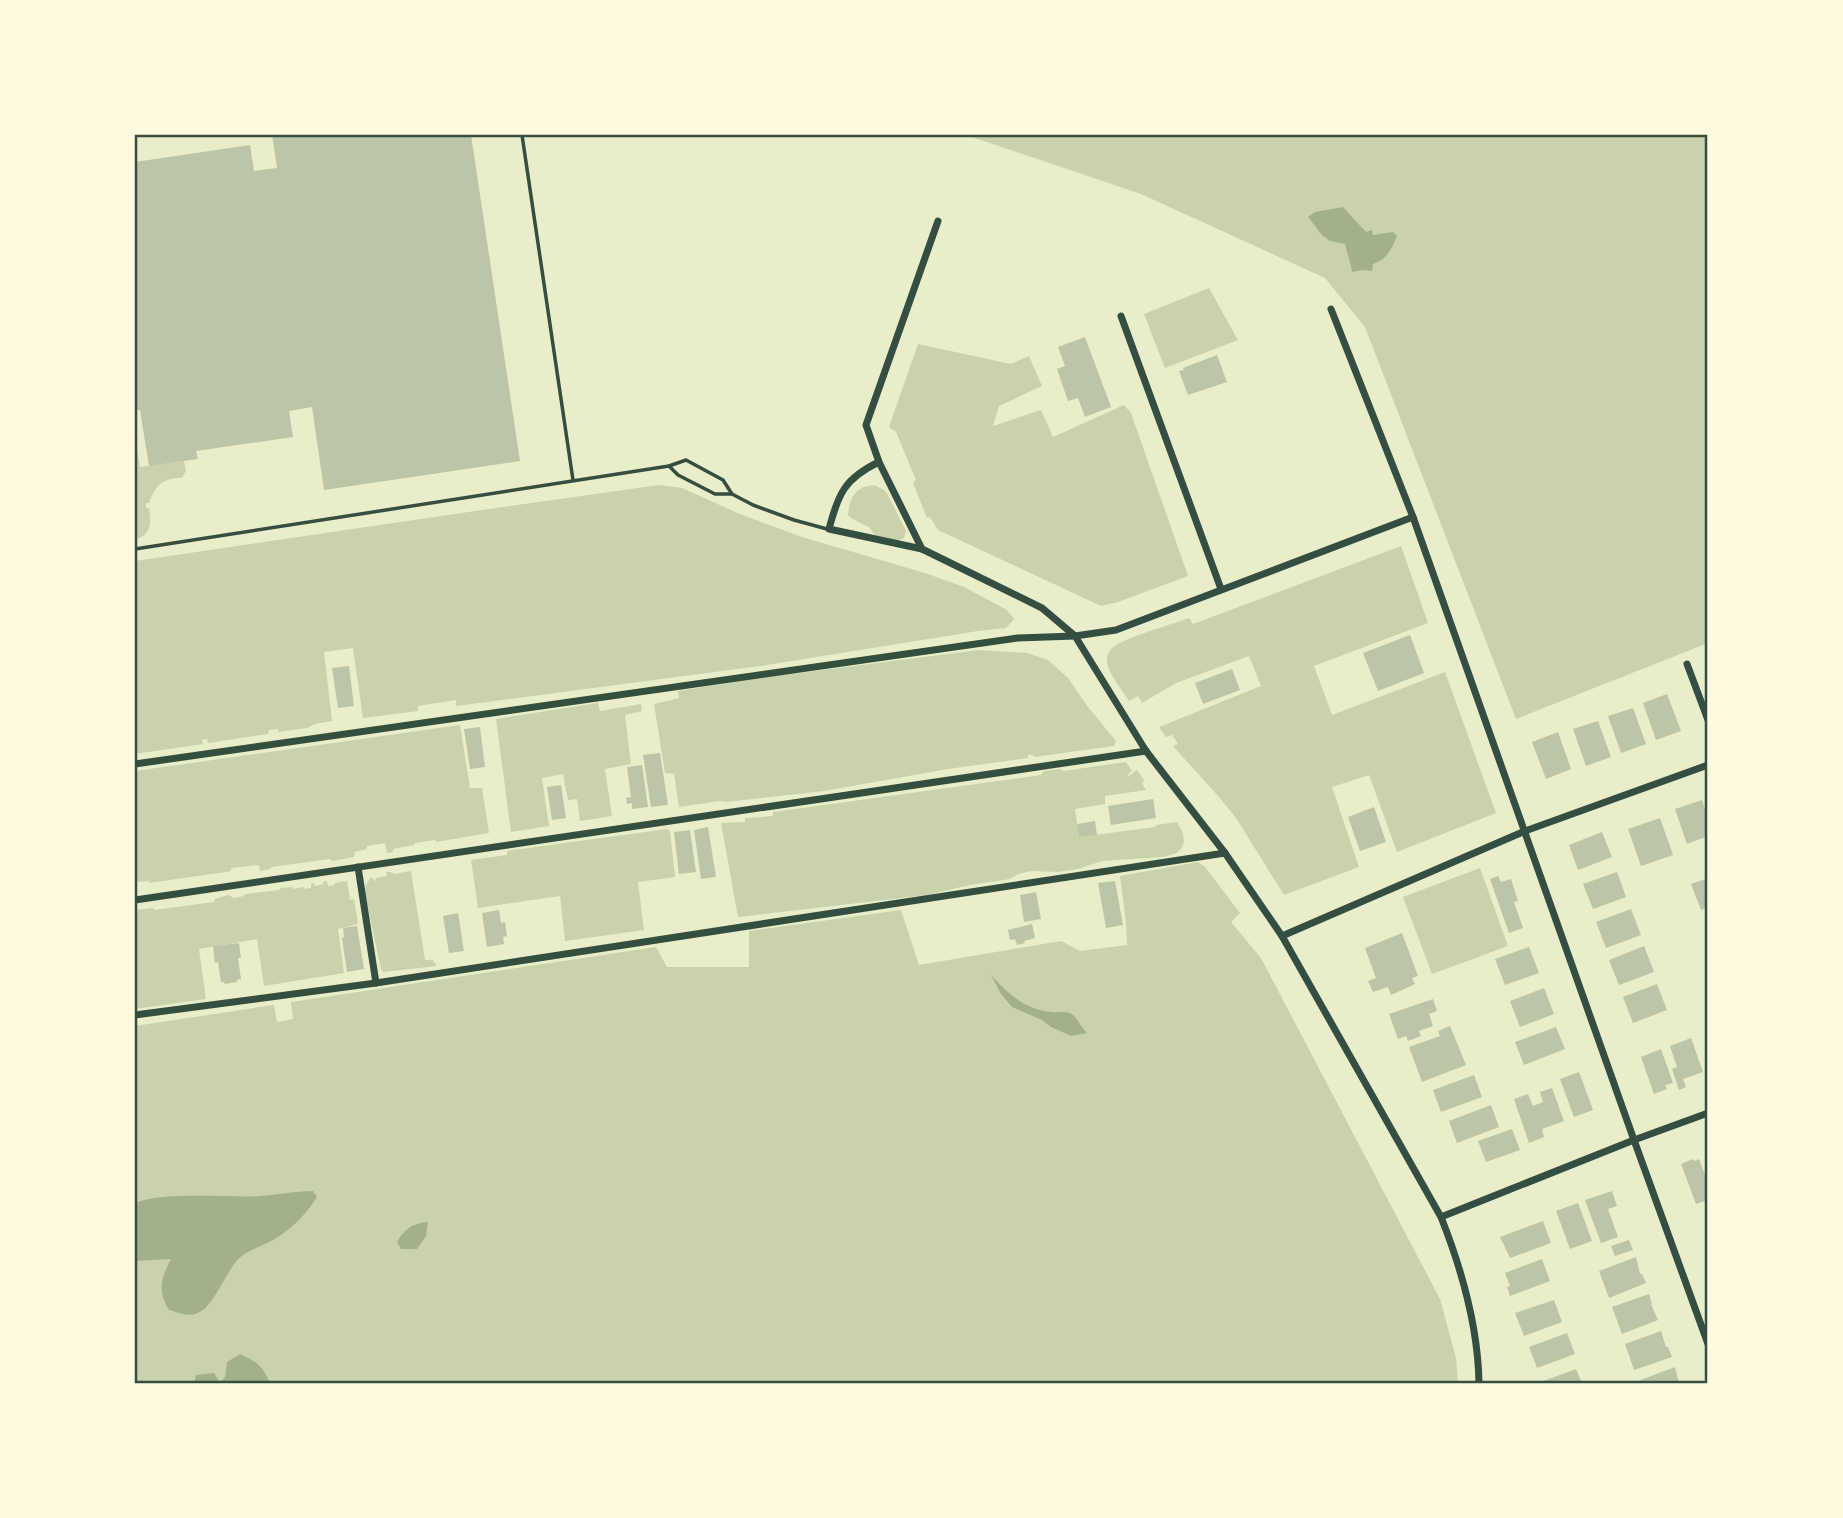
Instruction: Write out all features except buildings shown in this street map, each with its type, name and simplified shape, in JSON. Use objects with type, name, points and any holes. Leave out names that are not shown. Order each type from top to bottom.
[{"type":"street","points":[[922,549],[879,462],[866,425],[938,221]]},
{"type":"street","points":[[1331,309],[1413,517],[1633,1140],[1708,1344]]},
{"type":"street","points":[[1121,316],[1221,589]]},
{"type":"street","points":[[879,462],[861,470],[847,484],[835,505],[829,529],[922,549],[1042,608],[1075,636],[1146,751],[1225,853],[1282,936],[1441,1217],[1455,1253],[1473,1322],[1479,1383]]},
{"type":"street","points":[[135,764],[1018,638],[1075,636],[1116,630],[1413,517]]},
{"type":"street","points":[[1687,664],[1708,720]]},
{"type":"street","points":[[135,900],[1146,751]]},
{"type":"street","points":[[1282,936],[1525,831],[1708,765]]},
{"type":"street","points":[[135,1015],[376,983],[1225,853]]},
{"type":"street","points":[[358,867],[376,983]]},
{"type":"street","points":[[1441,1217],[1708,1113]]},
{"type":"lane","points":[[522,135],[573,480]]},
{"type":"lane","points":[[135,549],[669,466],[686,460],[723,480],[732,494]]},
{"type":"lane","points":[[669,466],[678,475],[715,494],[732,494],[794,520],[829,529]]},
{"type":"shaded area","points":[[966,135],[1708,135],[1708,643],[1516,719],[1365,327],[1325,278],[1141,194]]},
{"type":"shaded area","points":[[1343,207],[1366,232],[1372,230],[1373,235],[1393,232],[1397,236],[1385,257],[1373,264],[1372,271],[1352,272],[1345,244],[1330,241],[1308,217],[1315,212]]},
{"type":"shaded area","points":[[1209,288],[1238,340],[1165,368],[1144,314]]},
{"type":"shaded area","points":[[918,344],[1011,364],[1029,356],[1042,386],[999,406],[993,426],[1041,410],[1053,437],[1124,405],[1131,413],[1188,576],[1101,606],[938,530],[930,517],[927,518],[913,483],[916,480],[896,432],[889,427]]},
{"type":"shaded area","points":[[135,443],[140,467],[184,461],[186,471],[182,478],[169,479],[157,487],[149,503],[146,503],[146,508],[149,508],[149,527],[145,535],[135,540]]},
{"type":"shaded area","points":[[659,485],[682,488],[740,514],[802,537],[964,587],[1007,610],[1014,619],[1006,628],[767,665],[456,706],[456,700],[418,706],[418,711],[363,718],[353,648],[324,652],[332,721],[307,728],[278,732],[278,729],[269,730],[268,734],[208,743],[207,739],[202,740],[203,744],[135,754],[135,561]]},
{"type":"shaded area","points":[[874,485],[888,495],[906,531],[904,538],[898,541],[877,536],[870,528],[848,515],[855,494],[862,488]]},
{"type":"shaded area","points":[[1401,546],[1428,623],[1314,666],[1332,715],[1445,672],[1496,813],[1397,852],[1369,775],[1332,787],[1359,867],[1284,895],[1236,818],[1173,746],[1178,744],[1172,735],[1166,737],[1159,727],[1261,686],[1249,656],[1176,683],[1142,703],[1138,696],[1129,701],[1110,672],[1108,655],[1118,644],[1137,636],[1189,618],[1193,624]]},
{"type":"shaded area","points":[[979,650],[1027,653],[1048,660],[1068,678],[1116,741],[1114,746],[1034,757],[1028,755],[1028,758],[824,791],[679,807],[674,774],[665,773],[654,704],[679,698],[678,691]]},
{"type":"shaded area","points":[[598,703],[600,711],[641,704],[642,711],[625,715],[631,764],[605,769],[612,816],[580,821],[577,799],[568,800],[563,774],[542,778],[549,826],[511,832],[496,719]]},
{"type":"shaded area","points":[[460,725],[470,788],[482,788],[489,833],[415,843],[387,853],[385,843],[367,846],[367,849],[355,852],[354,857],[333,861],[329,859],[260,871],[259,865],[231,868],[231,871],[226,872],[149,883],[137,882],[135,885],[135,771]]},
{"type":"shaded area","points":[[1126,762],[1132,771],[1127,775],[1137,770],[1144,780],[1142,784],[1146,790],[1105,796],[1105,804],[1075,809],[1079,837],[1177,822],[1184,842],[1177,853],[1163,857],[1102,861],[1058,872],[1031,871],[1010,879],[927,895],[738,917],[721,823],[745,822],[745,818],[773,816],[773,812],[1041,775],[1044,771]]},
{"type":"shaded area","points":[[667,829],[670,831],[675,877],[638,882],[644,930],[565,941],[560,896],[478,908],[471,860],[507,855],[507,851]]},
{"type":"shaded area","points":[[1198,862],[1205,867],[1240,913],[1231,922],[1261,958],[1440,1299],[1456,1358],[1458,1383],[135,1383],[135,1026],[274,1005],[277,1022],[293,1019],[291,1002],[656,947],[667,967],[749,967],[749,931],[901,910],[919,965],[1061,941],[1080,951],[1127,945],[1120,876]]},
{"type":"shaded area","points":[[1480,868],[1508,946],[1432,974],[1403,897]]},
{"type":"shaded area","points":[[411,871],[425,960],[433,960],[437,966],[383,972],[365,893],[366,885],[371,877],[375,881],[376,878],[387,876],[386,872],[394,874]]},
{"type":"shaded area","points":[[327,881],[328,886],[347,881],[350,900],[354,899],[358,924],[338,929],[344,973],[264,986],[257,939],[199,949],[206,999],[135,1009],[135,910],[214,902],[215,899],[228,895],[234,898],[280,888],[305,889],[311,888],[311,884],[314,883],[315,886]]},
{"type":"shaded area","points":[[991,975],[1011,994],[1033,1008],[1071,1013],[1087,1033],[1071,1036],[1012,1007]]},
{"type":"shaded area","points":[[313,1191],[317,1197],[302,1216],[278,1237],[238,1260],[209,1304],[196,1314],[169,1310],[165,1303],[162,1284],[171,1259],[135,1261],[135,1204],[145,1200],[176,1196],[259,1196]]},
{"type":"shaded area","points":[[428,1222],[426,1236],[417,1249],[401,1249],[397,1242],[406,1230],[413,1225]]},
{"type":"shaded area","points":[[240,1354],[258,1365],[270,1383],[194,1383],[196,1375],[214,1373],[220,1382],[225,1377],[227,1362]]}]
